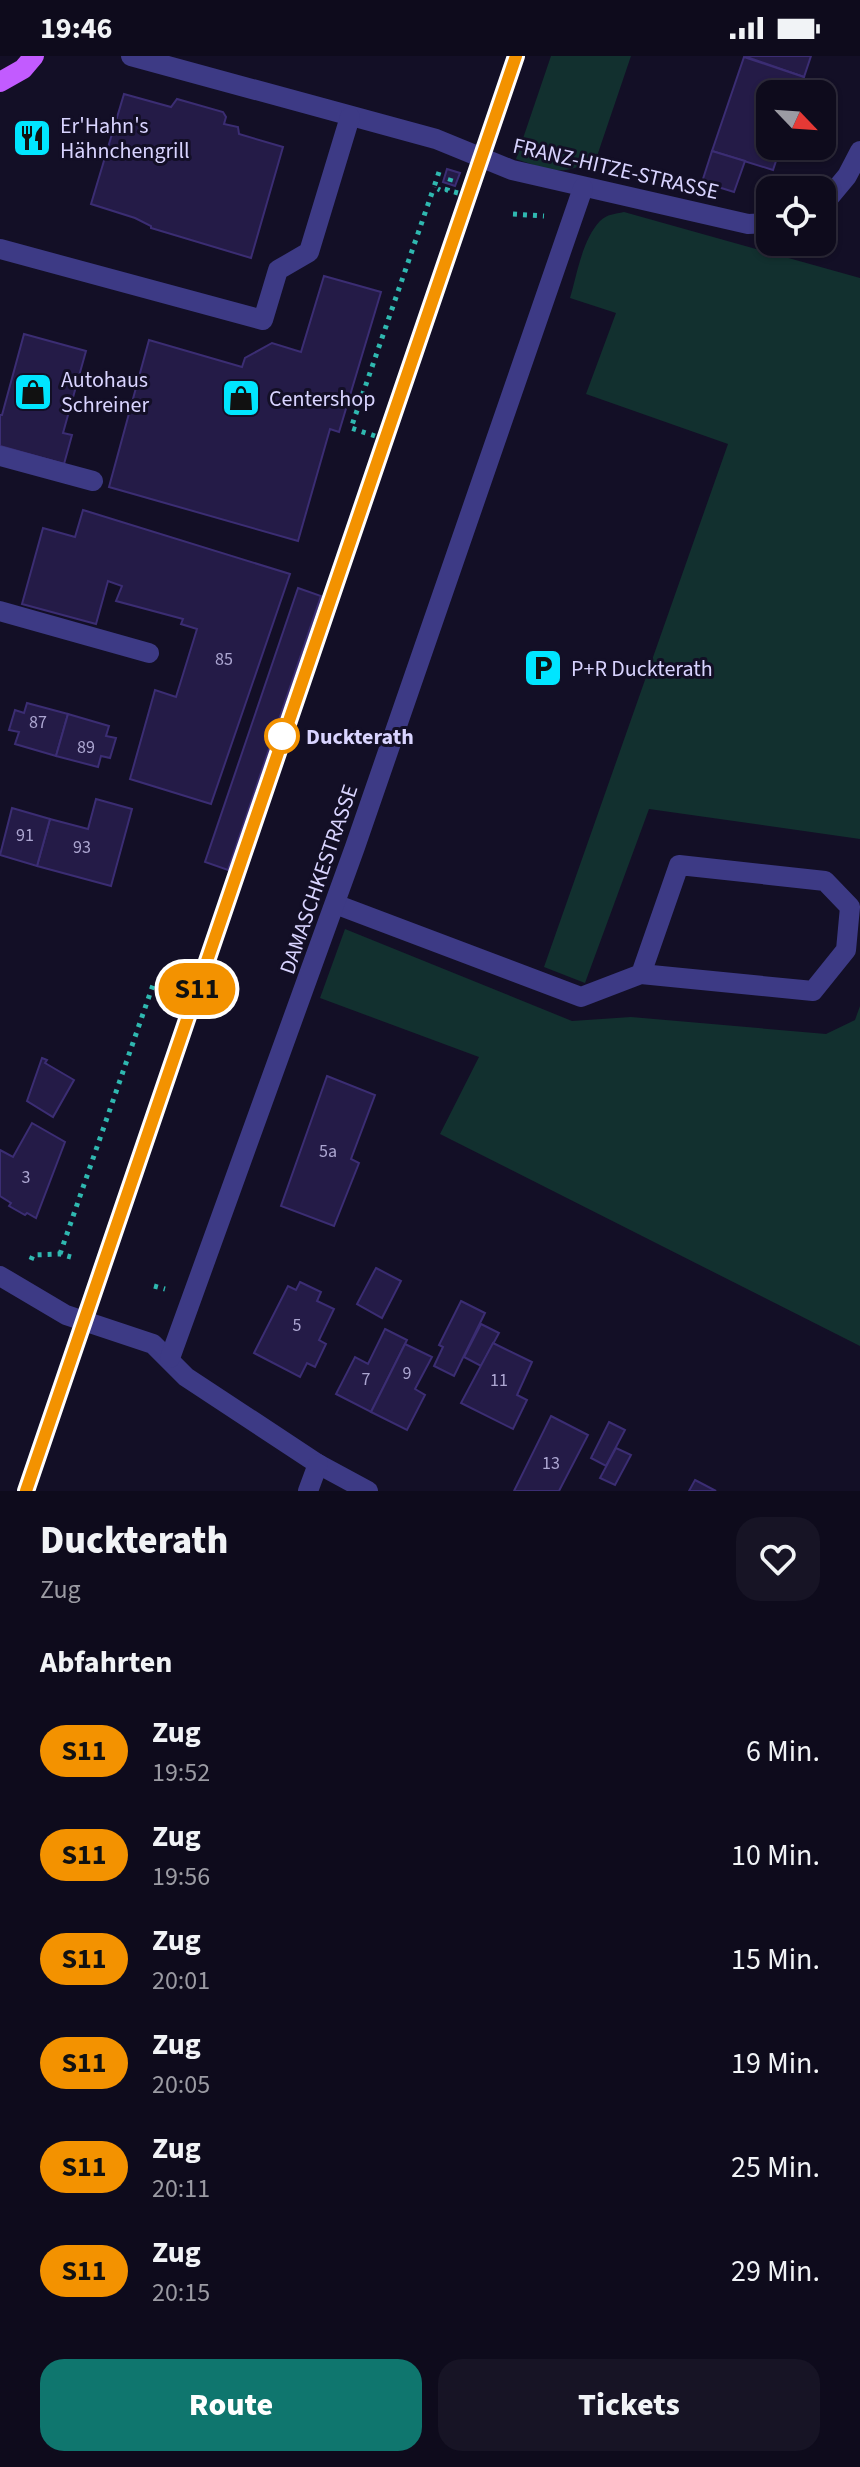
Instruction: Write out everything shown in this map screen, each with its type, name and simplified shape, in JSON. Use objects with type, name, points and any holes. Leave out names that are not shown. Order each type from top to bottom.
[{"type":"main road","points":[[0,82],[23,69],[34,56]]},
{"type":"street","name":"FRANZ-HITZE-STRASSE","points":[[131,56],[436,139],[512,170],[756,224]]},
{"type":"street","points":[[0,249],[263,320],[278,270],[309,252],[350,117]]},
{"type":"street","points":[[836,189],[860,151]]},
{"type":"street","name":"DAMASCHKESTRASSE","points":[[170,1358],[335,904],[583,188]]},
{"type":"street","points":[[0,456],[93,481]]},
{"type":"street","points":[[0,611],[149,653]]},
{"type":"street","points":[[335,904],[581,997],[641,974],[813,991],[846,950],[850,907],[825,881],[679,865],[641,974]]},
{"type":"street","points":[[2,1283],[66,1315],[153,1344],[186,1377],[318,1464],[368,1491]]},
{"type":"street","points":[[308,1491],[318,1464]]},
{"type":"path","points":[[451,178],[447,190],[458,193]]},
{"type":"path","points":[[375,436],[351,428],[434,187]]},
{"type":"path","points":[[71,1257],[60,1254],[154,982],[185,992]]},
{"type":"green space","points":[[551,56],[631,56],[596,159],[564,170],[548,169],[516,159]]},
{"type":"green space","points":[[624,212],[756,249],[756,256],[781,256],[860,278],[860,839],[649,809],[585,983],[544,967],[728,444],[586,394],[616,313],[570,298],[589,238],[600,221]]},
{"type":"green space","points":[[345,929],[572,1021],[631,1017],[826,1034],[855,1020],[860,1006],[860,1346],[440,1134],[479,1057],[320,998]]},
{"type":"building","points":[[744,56],[811,56],[804,77]]},
{"type":"building","points":[[744,57],[804,77],[803,80],[756,80],[756,160],[776,160],[773,170],[712,151]]},
{"type":"building","points":[[124,94],[171,107],[177,99],[223,112],[226,117],[224,124],[238,127],[239,134],[283,147],[251,258],[151,228],[135,218],[91,204]]},
{"type":"building","points":[[712,151],[745,161],[734,192],[702,182]]},
{"type":"building","points":[[447,169],[460,173],[455,186],[443,182]]},
{"type":"building","name":"Centershop","points":[[324,276],[381,292],[339,432],[330,429],[298,541],[109,487],[149,340],[242,367],[245,358],[272,343],[301,352]]},
{"type":"building","points":[[24,334],[86,351],[63,433],[72,435],[64,464],[0,446],[0,415]]},
{"type":"building","points":[[83,510],[290,574],[211,804],[130,779],[155,690],[176,697],[197,629],[181,624],[183,619],[116,601],[122,586],[108,581],[96,624],[22,604],[43,528],[75,537]]},
{"type":"building","points":[[298,588],[321,596],[228,870],[205,862]]},
{"type":"building","points":[[27,703],[68,714],[56,756],[15,744],[19,732],[9,730],[15,710],[24,713]]},
{"type":"building","points":[[68,714],[109,726],[106,736],[116,738],[110,758],[101,756],[98,767],[56,756]]},
{"type":"building","points":[[96,799],[132,809],[111,886],[37,866],[50,819],[88,829]]},
{"type":"building","points":[[12,808],[50,819],[37,866],[0,855]]},
{"type":"building","points":[[42,1058],[47,1060],[45,1063],[74,1080],[53,1117],[27,1101]]},
{"type":"building","points":[[327,1076],[375,1095],[351,1159],[359,1163],[334,1226],[281,1206]]},
{"type":"building","points":[[32,1123],[65,1142],[36,1218],[9,1206],[11,1203],[0,1196],[0,1150],[13,1157]]},
{"type":"building","points":[[376,1268],[401,1281],[382,1318],[357,1304]]},
{"type":"building","points":[[300,1282],[321,1292],[317,1301],[334,1309],[319,1340],[326,1344],[315,1367],[307,1363],[300,1377],[254,1353],[288,1286],[296,1290]]},
{"type":"building","points":[[461,1301],[485,1313],[454,1376],[434,1366],[443,1347],[439,1345]]},
{"type":"building","points":[[481,1324],[499,1333],[481,1366],[464,1357]]},
{"type":"building","points":[[385,1329],[407,1340],[371,1412],[336,1394],[355,1357],[368,1364]]},
{"type":"building","points":[[493,1343],[532,1362],[517,1395],[527,1400],[513,1429],[461,1403]]},
{"type":"building","points":[[405,1344],[432,1357],[415,1389],[425,1395],[407,1430],[371,1412]]},
{"type":"building","points":[[551,1416],[588,1435],[559,1491],[514,1491]]},
{"type":"building","points":[[609,1422],[625,1430],[606,1466],[591,1458]]},
{"type":"building","points":[[616,1448],[631,1455],[615,1485],[600,1478]]},
{"type":"building","points":[[695,1480],[716,1491],[689,1491]]},
{"type":"railway","points":[[26,1491],[516,56]]},
{"type":"train","name":"S11","points":[[26,1491],[516,56]]},
{"type":"place","name":"Er'Hahn's Hähnchengrill","points":[[32,138]]},
{"type":"place","name":"Autohaus Schreiner","points":[[33,392]]},
{"type":"place","name":"Centershop","points":[[241,398]]},
{"type":"place","name":"P+R Duckterath","points":[[543,668]]},
{"type":"place","name":"Duckterath","points":[[282,736]]}]
